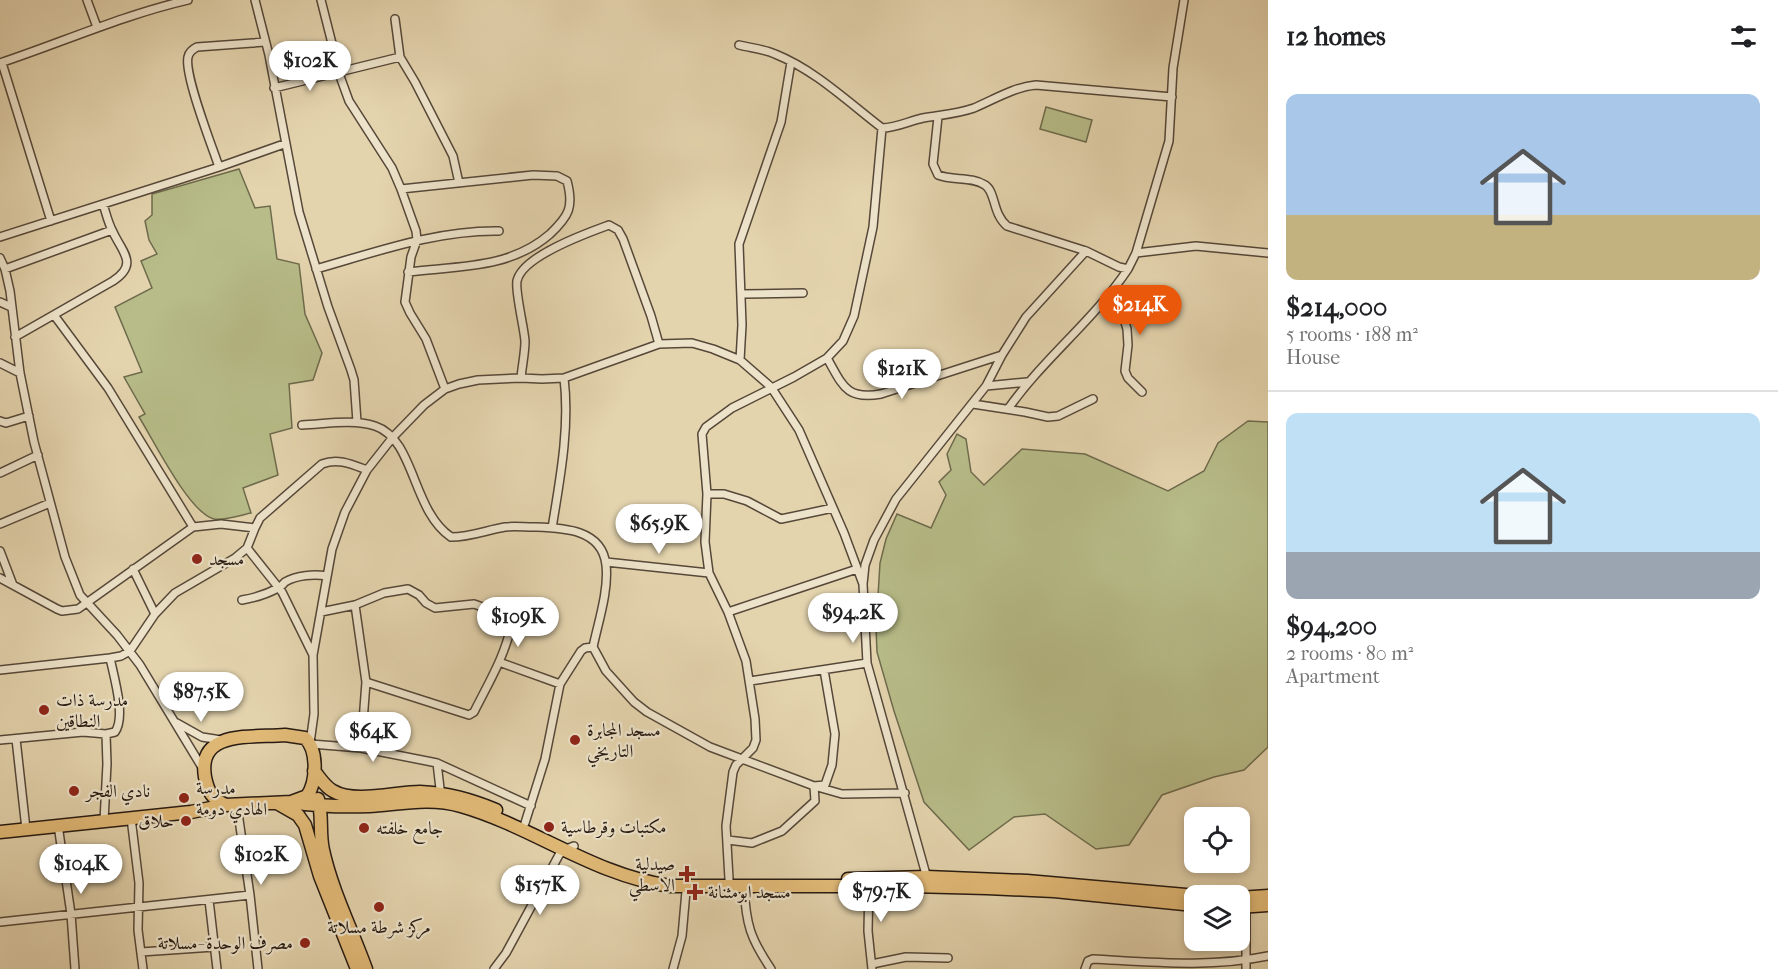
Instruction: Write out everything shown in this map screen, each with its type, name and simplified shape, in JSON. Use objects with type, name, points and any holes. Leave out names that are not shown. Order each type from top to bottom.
[{"type":"highway","points":[[191,812],[204,801],[208,792],[204,758],[207,752],[223,740],[285,735],[299,735],[305,738],[311,744],[320,806],[320,829],[329,874],[356,954],[357,969]]},
{"type":"highway","points":[[314,777],[331,790],[345,795],[411,792],[441,798],[469,800],[525,823],[618,874],[640,882],[744,886],[1044,882],[1184,895]]},
{"type":"highway","points":[[291,802],[307,796],[314,777]]},
{"type":"highway","points":[[208,792],[219,802],[231,806]]},
{"type":"highway","points":[[0,832],[276,802],[320,806],[366,806],[441,798],[569,848]]},
{"type":"highway","points":[[276,802],[298,815],[305,825],[323,883],[356,954],[366,969]]},
{"type":"highway","points":[[687,884],[729,879],[869,883]]},
{"type":"highway","points":[[928,882],[1054,891],[1184,904]]},
{"type":"highway","points":[[1250,900],[1268,896]]},
{"type":"highway","points":[[1250,903],[1268,905]]},
{"type":"street","points":[[87,0],[97,27]]},
{"type":"street","points":[[51,221],[1,63],[159,3],[188,0]]},
{"type":"street","points":[[255,0],[299,212],[351,370],[356,394],[357,422]]},
{"type":"street","points":[[321,0],[340,72],[353,108],[392,168],[416,231],[417,240],[408,272],[405,302],[426,339],[445,389]]},
{"type":"street","points":[[1008,409],[1027,382],[1115,289],[1136,253],[1169,141],[1173,68],[1182,2]]},
{"type":"street","points":[[395,19],[400,57],[453,156],[459,183]]},
{"type":"street","points":[[219,167],[191,82],[188,56],[191,50],[197,47],[264,42]]},
{"type":"street","points":[[739,45],[767,51],[791,62],[844,97],[882,128],[972,108],[1023,86],[1036,85],[1172,97]]},
{"type":"street","points":[[274,88],[400,57]]},
{"type":"street","points":[[740,360],[742,294],[739,244],[781,122],[791,62]]},
{"type":"street","points":[[938,117],[933,164],[938,175],[945,178],[970,180],[990,189],[995,211],[1006,226],[1086,251],[1128,269]]},
{"type":"street","points":[[729,879],[726,826],[733,772],[753,748],[756,740],[746,661],[728,612],[709,573],[705,542],[707,494],[702,434],[706,427],[732,408],[827,358],[843,340],[856,308],[873,227],[882,128]]},
{"type":"street","points":[[0,237],[284,144]]},
{"type":"street","points":[[401,189],[533,175],[557,176],[568,183],[570,209],[560,225],[540,243],[510,259],[408,272]]},
{"type":"street","points":[[15,337],[113,281],[126,270],[128,262],[112,230],[103,204]]},
{"type":"street","points":[[521,378],[525,343],[517,281],[522,272],[530,262],[541,256],[609,225],[618,230],[623,239],[659,344]]},
{"type":"street","points":[[5,269],[112,230]]},
{"type":"street","points":[[316,268],[417,240],[464,232],[499,231]]},
{"type":"street","points":[[1136,253],[1196,246],[1268,253]]},
{"type":"street","points":[[928,882],[867,663],[863,584],[868,555],[897,500],[986,386],[1026,317],[1086,251]]},
{"type":"street","points":[[0,258],[5,269],[20,373],[38,455],[65,557],[80,595],[130,651],[204,771]]},
{"type":"street","points":[[1115,289],[1127,329],[1125,371],[1128,378],[1142,392]]},
{"type":"street","points":[[742,294],[803,293]]},
{"type":"street","points":[[0,302],[11,307]]},
{"type":"street","points":[[54,315],[108,388],[193,527]]},
{"type":"street","points":[[531,806],[437,763],[361,748],[311,744],[314,719],[313,655],[332,549],[345,512],[367,470],[393,437],[424,405],[445,389],[478,380],[564,378],[659,344],[692,343],[740,360],[771,387],[798,430],[833,508],[863,584]]},
{"type":"street","points":[[827,358],[844,387],[855,395],[866,396],[882,394],[1002,355]]},
{"type":"street","points":[[0,363],[20,373]]},
{"type":"street","points":[[552,528],[564,438],[567,400],[564,378]]},
{"type":"street","points":[[986,386],[1027,382]]},
{"type":"street","points":[[973,404],[1048,417],[1058,416],[1093,399]]},
{"type":"street","points":[[0,421],[6,423],[29,416]]},
{"type":"street","points":[[302,425],[357,422],[381,429],[393,437],[403,452],[426,509],[445,533],[451,537],[485,533],[508,527],[578,531],[591,538],[606,562],[607,576],[593,647],[606,671],[634,702],[647,712],[710,747],[814,786],[842,794],[904,793]]},
{"type":"street","points":[[0,474],[38,455]]},
{"type":"street","points":[[0,670],[121,656],[130,651],[155,614],[175,592],[235,558],[247,548],[260,518],[322,464],[329,461],[340,461],[367,470]]},
{"type":"street","points":[[707,494],[724,494],[747,501],[781,519],[833,508]]},
{"type":"street","points":[[0,524],[50,503]]},
{"type":"street","points":[[0,578],[62,611],[78,609],[193,527],[221,524],[255,528]]},
{"type":"street","points":[[247,548],[279,588],[313,655]]},
{"type":"street","points":[[0,551],[13,585]]},
{"type":"street","points":[[606,562],[709,573]]},
{"type":"street","points":[[728,612],[857,568]]},
{"type":"street","points":[[134,569],[155,614]]},
{"type":"street","points":[[242,600],[279,588],[285,582],[303,576],[327,576]]},
{"type":"street","points":[[321,612],[355,605],[384,593],[408,589],[435,608],[474,604],[488,609],[511,626],[499,662],[474,712],[469,715],[366,682]]},
{"type":"street","points":[[355,605],[366,682],[361,748]]},
{"type":"street","points":[[525,823],[545,759],[560,684],[581,651],[593,647]]},
{"type":"street","points":[[0,740],[83,732],[106,734],[115,732],[119,724],[117,692],[110,658]]},
{"type":"street","points":[[499,662],[560,684]]},
{"type":"street","points":[[750,681],[867,663]]},
{"type":"street","points":[[814,786],[825,785],[835,742],[824,670]]},
{"type":"street","points":[[175,722],[202,737],[223,740]]},
{"type":"street","points":[[104,821],[106,734]]},
{"type":"street","points":[[16,739],[27,829]]},
{"type":"street","points":[[437,763],[441,798]]},
{"type":"street","points":[[728,840],[752,843],[782,831],[815,801],[814,786]]},
{"type":"street","points":[[231,806],[250,895],[258,969]]},
{"type":"street","points":[[131,818],[139,883],[138,906],[143,969]]},
{"type":"street","points":[[58,825],[71,914],[75,969],[68,969]]},
{"type":"street","points":[[494,969],[506,953],[555,861],[569,848]]},
{"type":"street","points":[[869,883],[868,931],[872,966],[906,957],[948,958]]},
{"type":"street","points":[[673,969],[682,936],[687,884]]},
{"type":"street","points":[[744,886],[747,916],[754,942],[771,969]]},
{"type":"street","points":[[0,922],[250,895]]},
{"type":"street","points":[[209,900],[217,969]]},
{"type":"street","points":[[141,952],[214,947]]},
{"type":"street","points":[[1245,951],[1246,969]]},
{"type":"street","points":[[1084,969],[1088,961],[1093,959],[1180,966],[1268,956]]},
{"type":"green space","points":[[1046,107],[1092,120],[1086,142],[1040,129]]},
{"type":"green space","points":[[239,169],[255,208],[270,206],[277,259],[299,264],[305,314],[322,353],[313,380],[289,384],[292,428],[270,434],[278,475],[243,488],[251,513],[227,519],[214,519],[204,514],[183,490],[139,417],[145,414],[124,377],[142,372],[115,307],[152,288],[141,261],[157,254],[149,240],[145,221],[152,215],[152,194]]},
{"type":"green space","points":[[1248,421],[1268,422],[1268,747],[1244,770],[1214,777],[1162,795],[1129,845],[1096,849],[1045,814],[1014,817],[969,850],[924,802],[877,652],[876,628],[880,563],[886,539],[897,514],[931,528],[946,495],[939,482],[951,470],[947,454],[957,434],[966,439],[971,472],[984,485],[1022,449],[1085,454],[1168,491],[1204,471],[1218,443]]},
{"type":"place","name":"مسجد","points":[[197,559]]},
{"type":"place","name":"مدرسة ذات النطاقين","points":[[44,710]]},
{"type":"place","name":"مسجد المجابرة التاريخي","points":[[575,740]]},
{"type":"place","name":"نادي الفجر","points":[[74,791]]},
{"type":"place","name":"مدرسة الهادي دومة","points":[[184,798]]},
{"type":"place","name":"حلاق","points":[[186,821]]},
{"type":"place","name":"مكتبات وقرطاسية","points":[[549,827]]},
{"type":"place","name":"جامع خلفته","points":[[364,828]]},
{"type":"place","name":"صيدلية الاسطي","points":[[687,874]]},
{"type":"place","name":"مسجد ابومثنانة","points":[[695,892]]},
{"type":"place","name":"مركز شرطة مسلاتة","points":[[379,907]]},
{"type":"place","name":"مصرف الوحدة -مسلاتة","points":[[305,943]]}]
